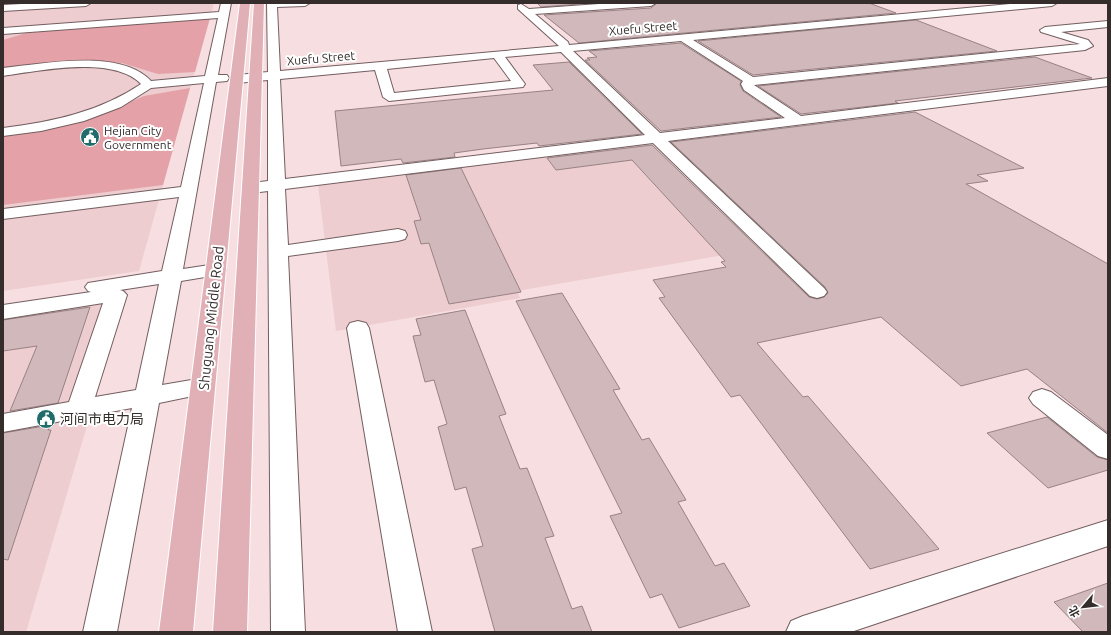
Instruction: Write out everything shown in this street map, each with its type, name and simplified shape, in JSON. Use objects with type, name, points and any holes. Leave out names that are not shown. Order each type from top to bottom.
[{"type":"main road","name":"Shuguang Middle Road","points":[[230,632],[251,188],[253,75],[244,3]]},
{"type":"main road","name":"Shuguang Middle Road","points":[[176,632],[216,270],[268,4]]},
{"type":"street","points":[[3,8],[86,3]]},
{"type":"street","points":[[268,4],[305,3]]},
{"type":"street","points":[[517,3],[564,46],[817,292]]},
{"type":"street","points":[[528,12],[651,3]]},
{"type":"street","name":"Xuefu Street","points":[[253,75],[1017,3]]},
{"type":"street","name":"Xuefu Street","points":[[253,75],[380,65],[564,46],[682,37],[1052,3]]},
{"type":"street","points":[[924,5],[938,10]]},
{"type":"street","points":[[3,31],[224,9],[100,632]]},
{"type":"street","points":[[682,37],[751,81],[1085,47],[1088,46],[1084,42],[1045,30],[1108,24]]},
{"type":"street","points":[[380,65],[389,97],[519,84],[497,54]]},
{"type":"street","points":[[3,72],[59,66],[103,66],[123,70],[137,75],[148,85]]},
{"type":"street","points":[[3,132],[37,128],[110,108],[135,96],[148,85],[253,75],[277,184],[288,632]]},
{"type":"street","points":[[751,81],[747,84],[748,87],[798,120]]},
{"type":"street","points":[[251,188],[1108,82]]},
{"type":"street","points":[[3,214],[188,191]]},
{"type":"street","points":[[278,252],[398,234]]},
{"type":"street","points":[[3,300],[216,270]]},
{"type":"street","points":[[3,312],[116,295],[79,409]]},
{"type":"street","points":[[358,328],[414,632]]},
{"type":"street","points":[[3,423],[203,386]]},
{"type":"street","points":[[1042,398],[1108,448]]},
{"type":"street","points":[[803,632],[1108,533]]},
{"type":"shaded area","name":"Hejian City Government","points":[[112,3],[214,3],[139,271],[3,291],[3,10]]},
{"type":"shaded area","points":[[210,18],[195,72],[158,74],[122,63],[87,61],[3,68],[3,40],[26,33]]},
{"type":"shaded area","points":[[190,88],[163,185],[3,205],[3,135],[116,108],[144,96]]},
{"type":"shaded area","points":[[643,143],[753,250],[517,291],[520,298],[336,331],[318,185]]},
{"type":"shaded area","name":"河间市电力局","points":[[128,287],[26,632],[3,632],[3,305]]},
{"type":"building","points":[[537,3],[592,3],[541,7]]},
{"type":"building","points":[[657,3],[869,3],[896,13],[579,43],[544,15],[651,8]]},
{"type":"building","points":[[916,20],[997,51],[753,75],[698,41]]},
{"type":"building","points":[[681,43],[741,81],[740,85],[743,91],[781,117],[661,131],[585,60],[590,60],[587,58],[597,57],[589,51]]},
{"type":"building","points":[[1035,57],[1092,78],[895,101],[898,103],[801,114],[758,86]]},
{"type":"building","points":[[569,62],[642,134],[539,146],[537,143],[483,149],[454,153],[455,157],[403,163],[401,159],[341,166],[335,111],[553,90],[533,65]]},
{"type":"building","points":[[915,112],[1024,168],[977,175],[988,181],[966,184],[1108,264],[1108,433],[1027,369],[961,386],[881,317],[757,343],[803,397],[808,396],[939,549],[870,569],[740,395],[731,397],[659,298],[665,297],[653,280],[726,267],[721,262],[725,261],[632,160],[556,170],[547,158],[652,145],[809,297],[817,299],[824,297],[828,293],[825,287],[671,142]]},
{"type":"building","points":[[461,168],[521,292],[449,304],[429,243],[421,244],[414,221],[421,220],[406,175]]},
{"type":"building","points":[[562,293],[620,389],[613,390],[642,440],[649,438],[686,500],[678,502],[715,566],[724,563],[750,606],[679,628],[662,594],[650,598],[610,516],[622,513],[516,301]]},
{"type":"building","points":[[90,307],[58,403],[10,411],[37,346],[3,351],[3,320]]},
{"type":"building","points":[[465,310],[506,414],[499,416],[520,469],[527,468],[554,536],[545,538],[572,609],[582,606],[592,632],[495,632],[472,549],[483,546],[466,487],[455,490],[438,427],[447,424],[434,380],[425,382],[413,336],[421,335],[416,319]]},
{"type":"building","points":[[1047,417],[1097,457],[1108,460],[1108,470],[1048,488],[987,433]]},
{"type":"building","points":[[50,425],[48,430],[51,430],[8,560],[3,559],[3,433]]},
{"type":"building","points":[[1108,583],[1108,632],[1083,632],[1054,602]]},
{"type":"place","name":"Hejian City Government","points":[[90,137]]},
{"type":"place","name":"河间市电力局","points":[[46,419]]}]
